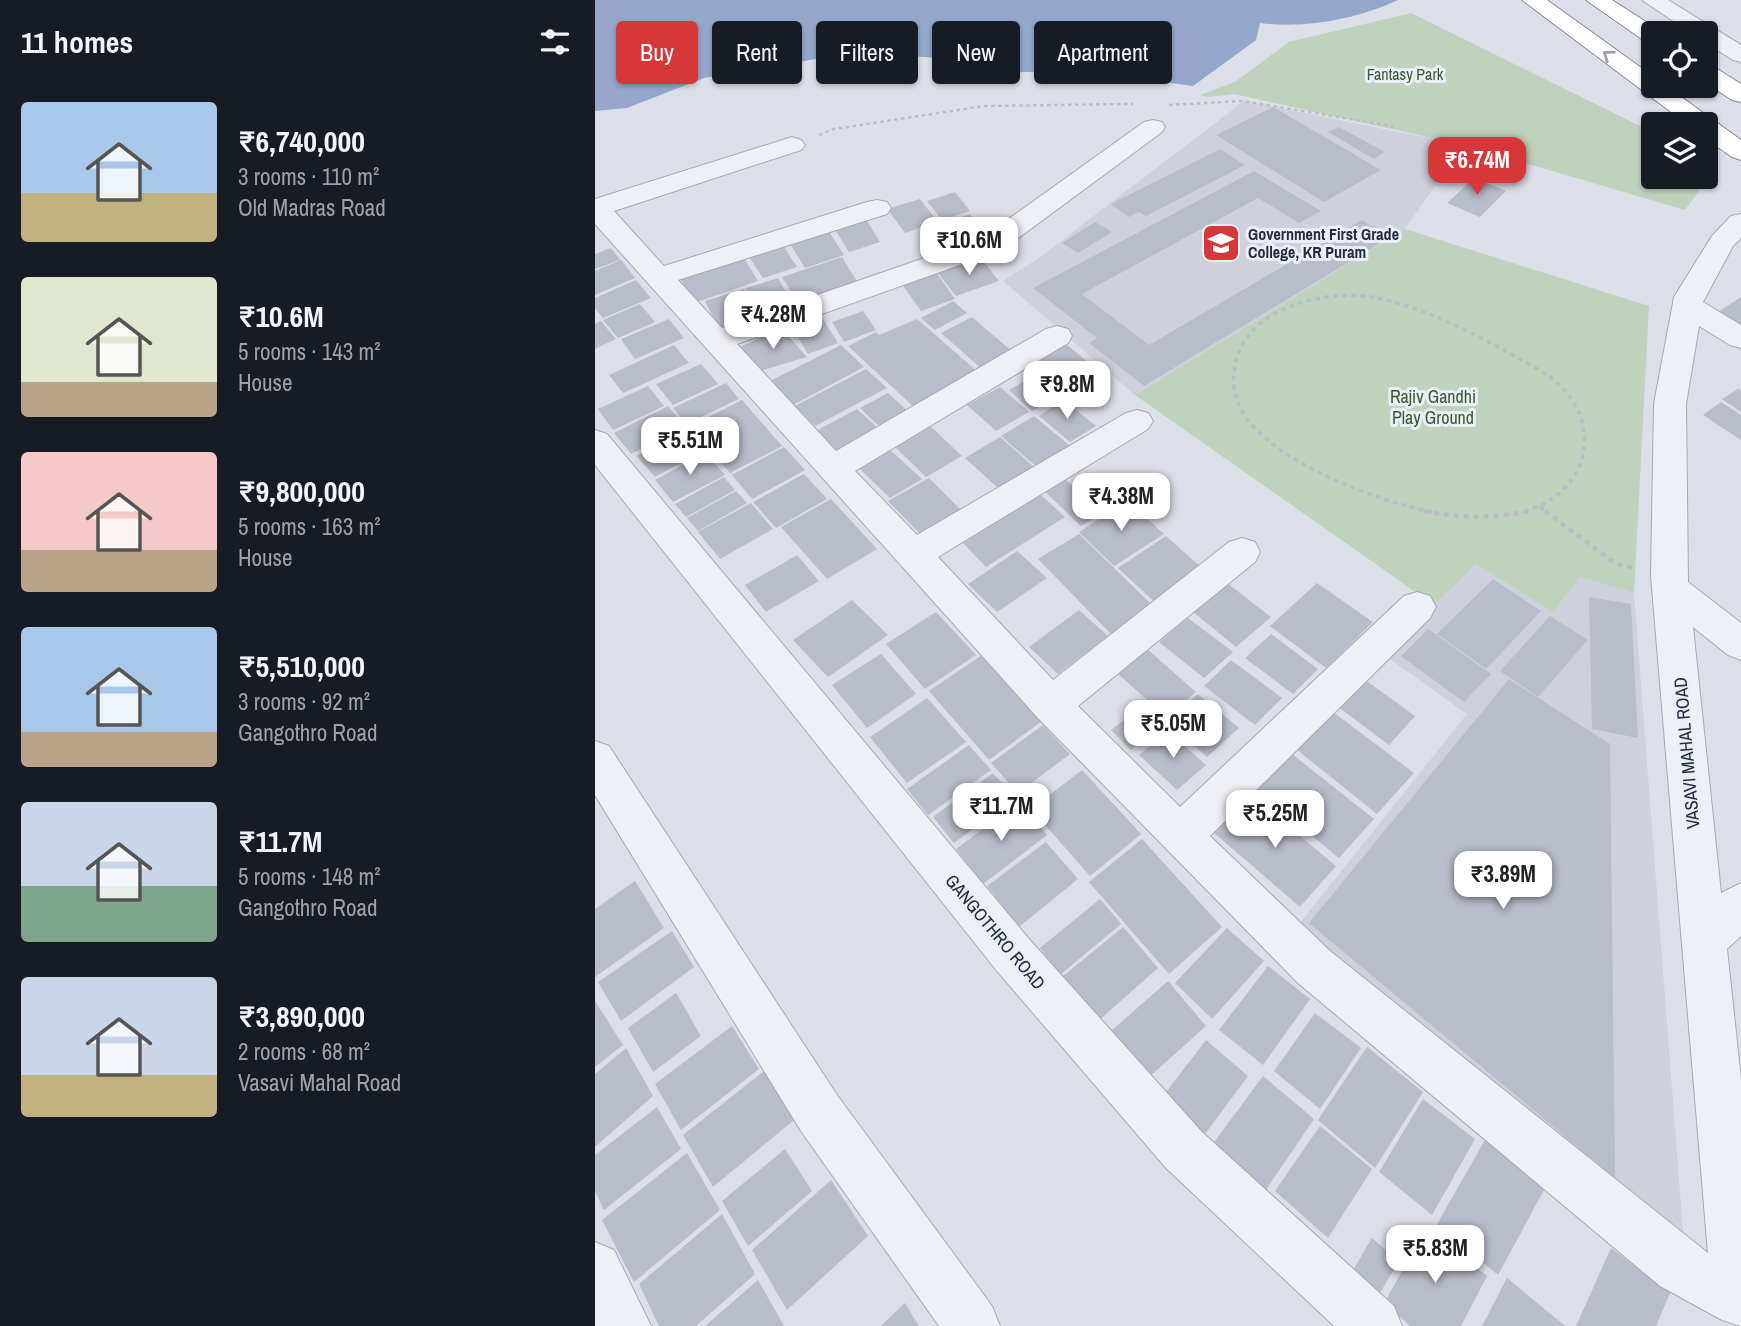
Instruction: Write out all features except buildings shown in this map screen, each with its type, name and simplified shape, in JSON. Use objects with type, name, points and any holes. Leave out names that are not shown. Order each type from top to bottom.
[{"type":"highway","points":[[1533,0],[1687,112]]},
{"type":"highway","points":[[1597,0],[1641,29]]},
{"type":"highway","points":[[1718,80],[1741,95]]},
{"type":"highway","points":[[1718,135],[1741,152]]},
{"type":"street","points":[[1653,0],[1739,51]]},
{"type":"street","points":[[715,341],[992,244],[1152,112]]},
{"type":"street","points":[[792,145],[595,208],[1051,705],[1314,967],[1679,1267],[1740,1290]]},
{"type":"street","points":[[658,277],[877,208]]},
{"type":"street","name":"VASAVI MAHAL ROAD","points":[[1740,1290],[1670,583],[1670,404],[1689,297],[1722,242],[1741,222]]},
{"type":"street","points":[[1687,306],[1741,338]]},
{"type":"street","points":[[832,469],[1057,336]]},
{"type":"street","points":[[914,554],[1137,421]]},
{"type":"street","name":"GANGOTHRO ROAD","points":[[595,442],[1022,966],[1184,1150],[1374,1326]]},
{"type":"street","points":[[1051,705],[1243,552]]},
{"type":"street","points":[[1670,583],[1739,639]]},
{"type":"street","points":[[1180,836],[1417,607]]},
{"type":"street","points":[[595,759],[819,1113],[972,1326]]},
{"type":"street","points":[[1705,939],[1741,905]]},
{"type":"street","points":[[595,1269],[623,1326]]},
{"type":"path","points":[[792,145],[834,130],[984,106],[1019,104],[1152,112],[1243,101],[1397,127]]},
{"type":"path","points":[[1359,296],[1380,299],[1422,314],[1508,354],[1553,379],[1567,393],[1584,425],[1584,458],[1578,473],[1567,488],[1540,506],[1509,517],[1457,519],[1390,502],[1315,469],[1267,436],[1248,418],[1238,403],[1232,372],[1242,343],[1265,319],[1280,310],[1317,299],[1359,296]]},
{"type":"path","points":[[1540,506],[1616,564],[1670,583]]},
{"type":"shaded area","name":"Government First Grade College, KR Puram","points":[[1244,101],[1464,145],[1405,229],[1135,395],[1003,281],[1040,257]]},
{"type":"shaded area","points":[[1476,564],[1553,612],[1580,577],[1634,593],[1684,1245],[1294,930],[1467,714],[1383,654]]},
{"type":"green space","name":"Fantasy Park","points":[[1411,13],[1641,127],[1641,189],[1700,189],[1685,210],[1464,145],[1234,94],[1208,97],[1200,95],[1235,82],[1289,42]]},
{"type":"green space","name":"Rajiv Gandhi Play Ground","points":[[1405,229],[1649,306],[1634,593],[1580,577],[1553,612],[1476,564],[1434,605],[1135,395]]},
{"type":"water","points":[[595,0],[1398,0],[1331,21],[1295,25],[1260,23],[1256,40],[1193,86],[1172,83],[1172,21],[1034,21],[1034,72],[1020,72],[1020,21],[932,21],[932,58],[918,56],[918,21],[816,21],[816,59],[802,61],[802,21],[712,21],[712,77],[698,80],[698,21],[616,21],[616,84],[689,84],[627,108],[595,111]]},
{"type":"place","name":"Government First Grade College, KR Puram","points":[[1221,243]]}]
